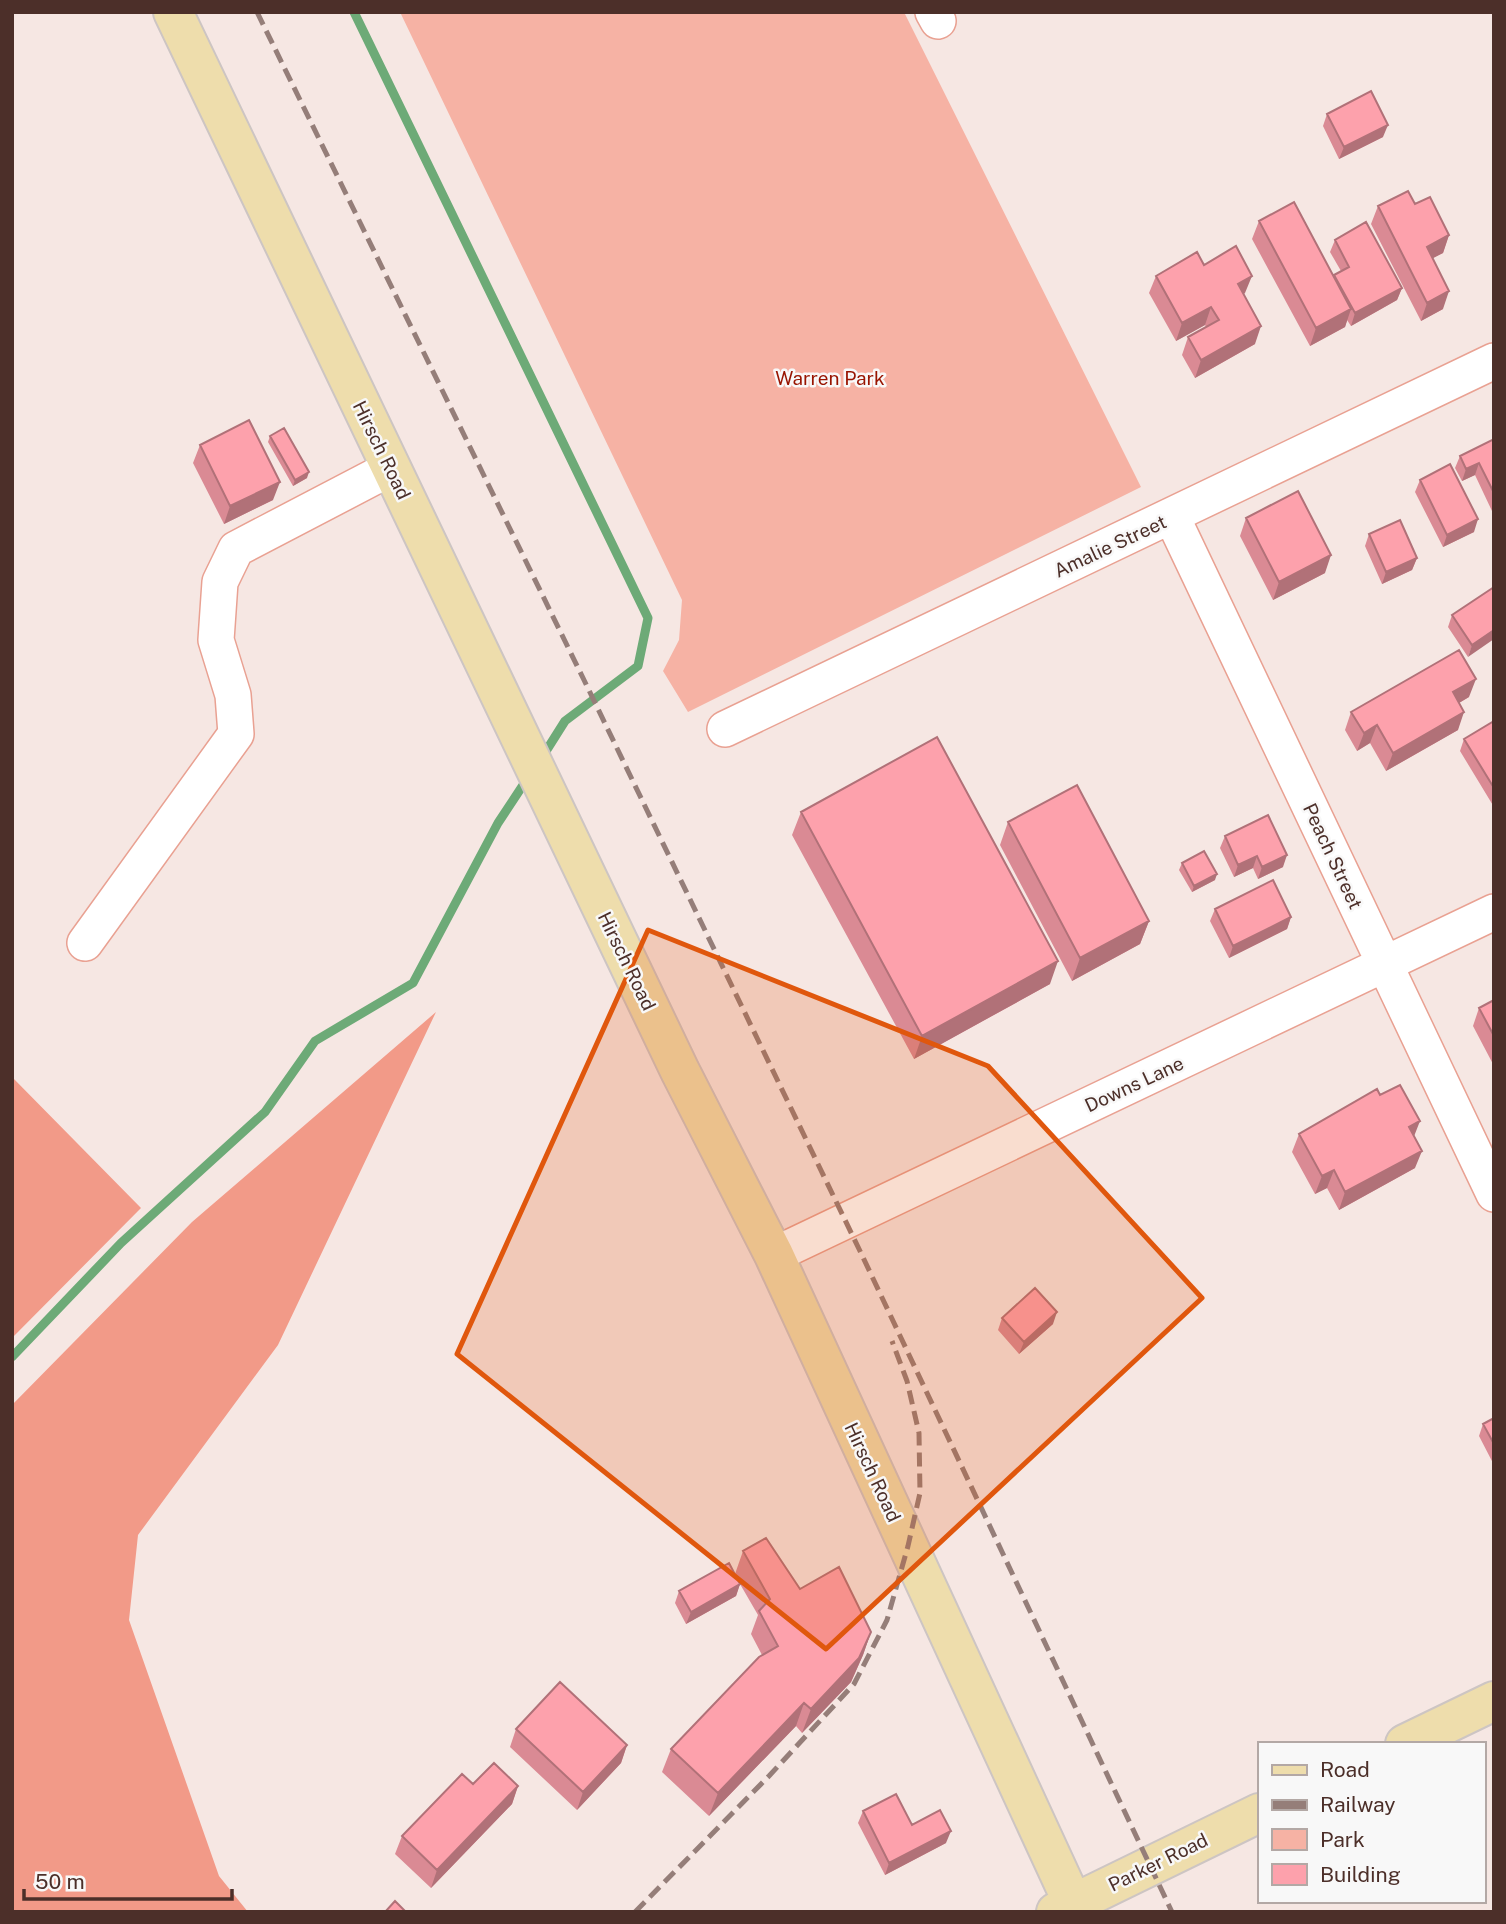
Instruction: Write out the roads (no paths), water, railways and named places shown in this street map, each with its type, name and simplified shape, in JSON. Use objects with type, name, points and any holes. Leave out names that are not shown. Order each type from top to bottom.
[{"type":"main road","name":"Hirsch Road","points":[[173,12],[680,1071],[774,1255],[1069,1909]]},
{"type":"main road","points":[[1409,1742],[1494,1702]]},
{"type":"main road","name":"Parker Road","points":[[1069,1909],[1258,1814]]},
{"type":"street","name":"Amalie Street","points":[[725,730],[1494,361]]},
{"type":"street","points":[[85,943],[236,734],[233,695],[216,640],[220,582],[236,549],[391,468]]},
{"type":"street","name":"Peach Street","points":[[1172,517],[1494,1194]]},
{"type":"street","name":"Downs Lane","points":[[774,1255],[1494,912]]},
{"type":"waterway","points":[[354,12],[648,618],[638,666],[565,721],[541,759]]},
{"type":"waterway","points":[[12,1357],[121,1243],[265,1112],[315,1041],[413,983],[498,823],[529,776]]},
{"type":"railway","points":[[257,12],[860,1251],[1172,1912]]},
{"type":"railway","points":[[635,1912],[769,1776],[854,1684],[887,1620],[920,1493],[919,1433],[907,1381],[892,1341]]},
{"type":"park label","name":"Warren Park","points":[[830,378]]}]
